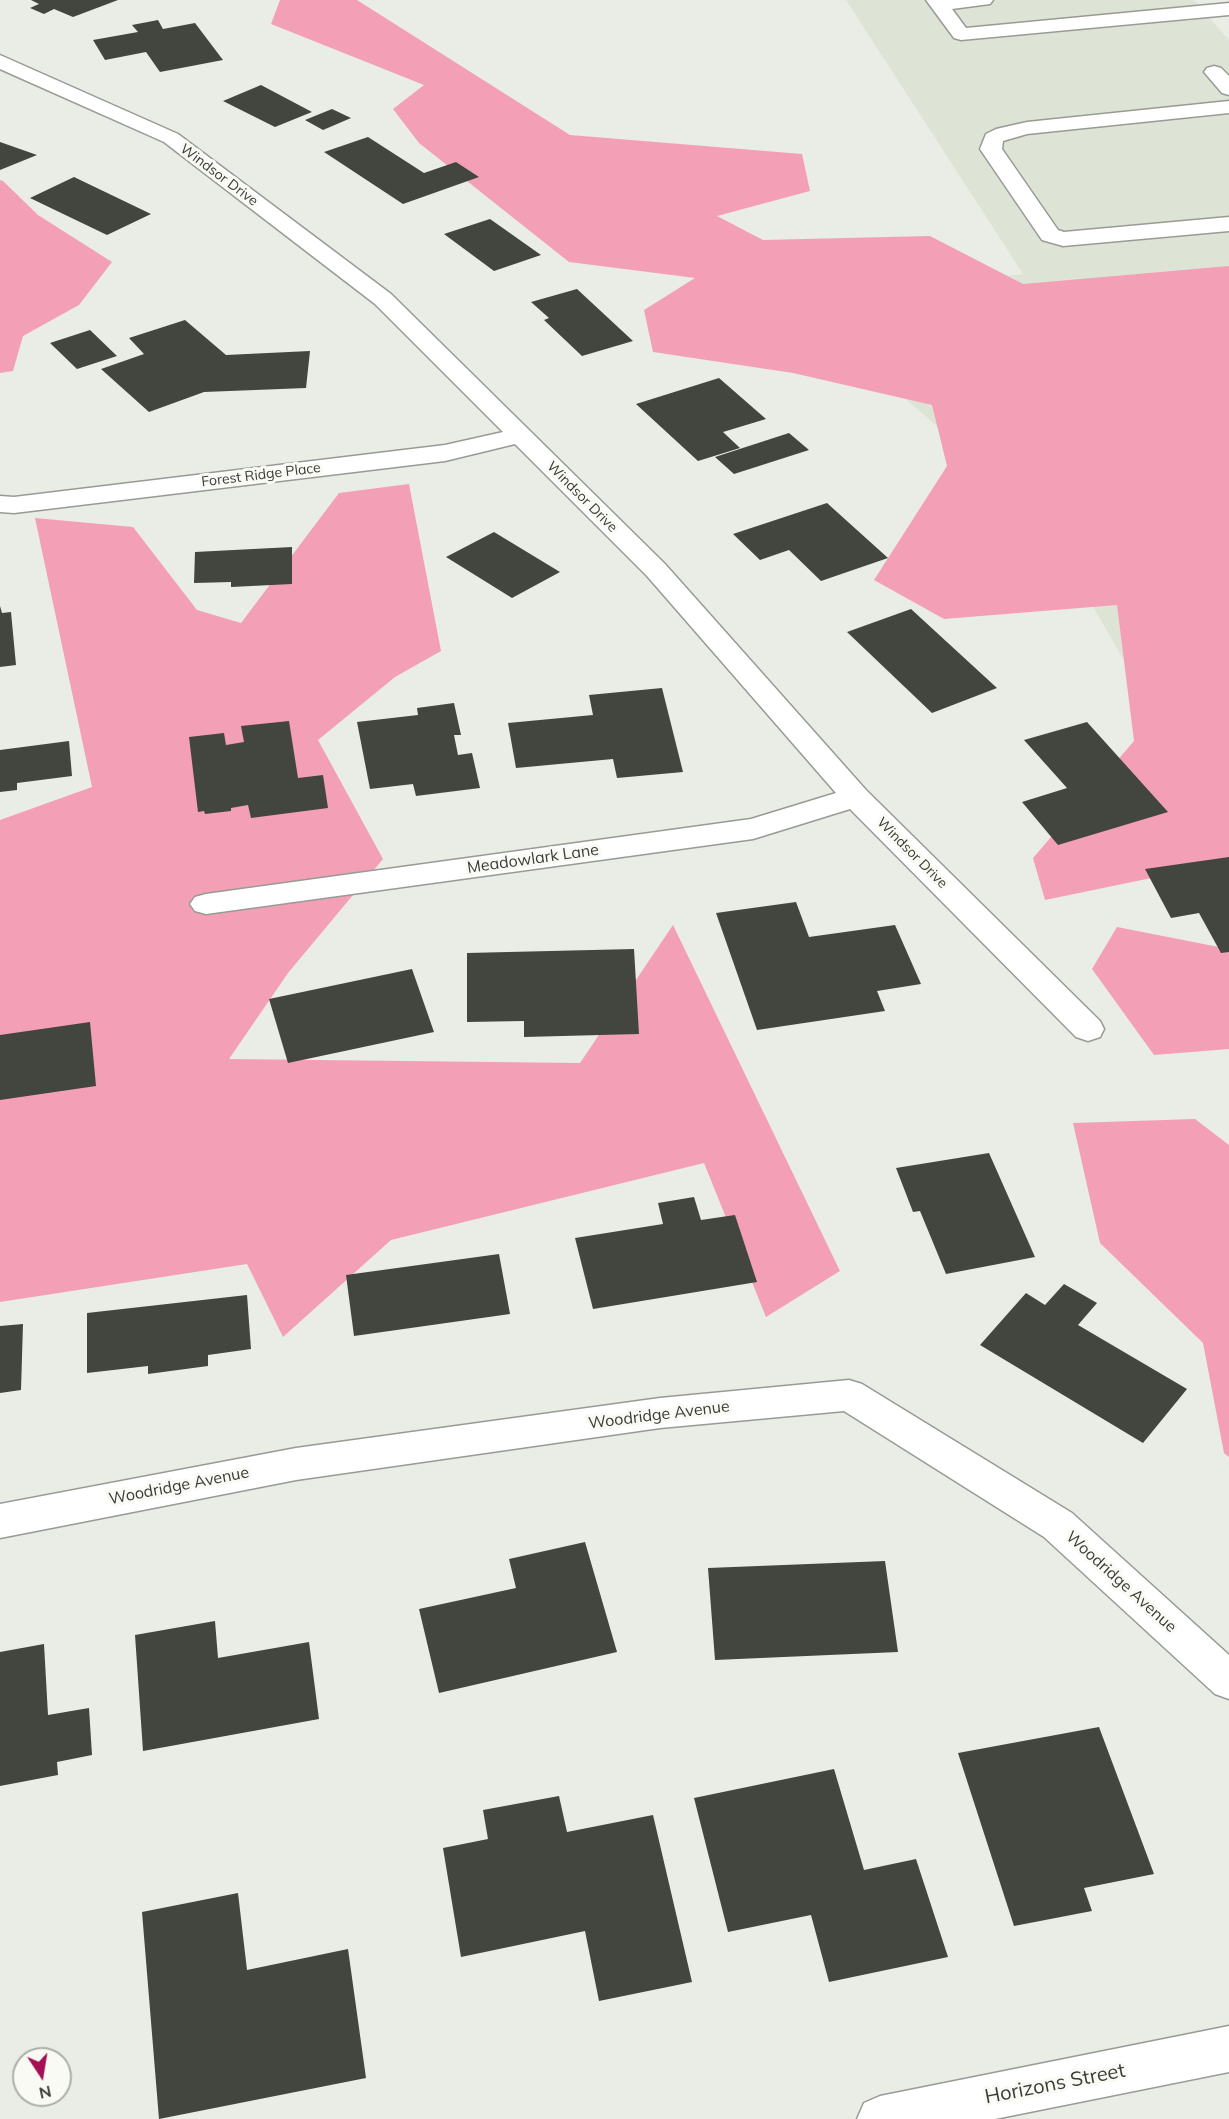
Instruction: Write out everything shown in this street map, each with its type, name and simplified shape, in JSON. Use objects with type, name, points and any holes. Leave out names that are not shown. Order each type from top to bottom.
[{"type":"street","points":[[938,2],[983,0]]},
{"type":"street","points":[[938,2],[960,34],[1229,9]]},
{"type":"street","name":"Windsor Drive","points":[[0,62],[171,138],[383,299],[656,570],[856,797],[1088,1029]]},
{"type":"street","points":[[1214,72],[1229,89]]},
{"type":"street","points":[[1229,107],[1027,128],[993,138],[991,149],[1050,235],[1063,239],[1229,224]]},
{"type":"street","name":"Forest Ridge Place","points":[[0,504],[445,453],[520,435]]},
{"type":"street","name":"Meadowlark Lane","points":[[206,904],[753,829],[856,797]]},
{"type":"street","name":"Woodridge Avenue","points":[[0,1521],[296,1464],[660,1413],[849,1395],[1058,1525],[1229,1681]]},
{"type":"street","name":"Horizons Street","points":[[880,2119],[1229,2049]]},
{"type":"shaded area","points":[[280,0],[357,0],[570,135],[802,154],[810,191],[717,216],[763,240],[930,236],[1023,284],[1229,266],[1229,862],[1045,900],[1033,858],[1134,741],[1117,605],[944,619],[874,580],[947,466],[932,405],[793,373],[653,352],[644,310],[695,278],[569,262],[419,143],[393,109],[424,85],[271,24]]},
{"type":"shaded area","points":[[846,0],[1194,0],[1229,40],[1229,777],[1151,707],[1040,515],[788,298],[1023,274]]},
{"type":"shaded area","points":[[0,180],[38,215],[112,262],[79,305],[23,336],[13,371],[0,373]]},
{"type":"shaded area","points":[[409,484],[441,651],[395,677],[318,740],[383,859],[288,973],[229,1059],[580,1063],[673,925],[840,1271],[766,1317],[704,1163],[391,1240],[283,1337],[247,1264],[0,1302],[0,820],[92,787],[35,518],[133,527],[197,610],[241,623],[339,493]]},
{"type":"shaded area","points":[[1117,927],[1229,949],[1229,1049],[1154,1055],[1092,969]]},
{"type":"shaded area","points":[[1195,1119],[1229,1145],[1229,1457],[1224,1453],[1203,1343],[1100,1243],[1073,1123]]},
{"type":"building","points":[[31,0],[118,0],[73,17],[54,9],[44,14],[30,8],[39,4]]},
{"type":"building","points":[[158,20],[163,29],[195,23],[223,60],[160,72],[146,52],[105,60],[93,40],[138,32],[132,25]]},
{"type":"building","points":[[261,85],[312,112],[275,127],[223,101]]},
{"type":"building","points":[[332,109],[351,118],[323,130],[305,120]]},
{"type":"building","points":[[368,137],[424,173],[456,162],[479,177],[403,204],[324,152]]},
{"type":"building","points":[[0,142],[37,155],[0,170]]},
{"type":"building","points":[[74,177],[151,214],[107,235],[30,198]]},
{"type":"building","points":[[490,219],[541,255],[494,271],[444,234]]},
{"type":"building","points":[[577,289],[633,341],[582,356],[544,320],[549,318],[531,302]]},
{"type":"building","points":[[185,320],[226,355],[310,351],[306,388],[204,392],[149,412],[101,369],[144,354],[129,338]]},
{"type":"building","points":[[90,330],[117,356],[77,369],[50,343]]},
{"type":"building","points":[[719,378],[766,419],[723,432],[740,448],[698,461],[636,404]]},
{"type":"building","points":[[789,433],[809,450],[734,474],[715,457]]},
{"type":"building","points":[[827,503],[888,558],[821,581],[789,550],[760,560],[733,534]]},
{"type":"building","points":[[494,532],[560,572],[512,598],[446,557]]},
{"type":"building","points":[[292,547],[292,584],[231,587],[231,582],[194,583],[195,552]]},
{"type":"building","points":[[0,606],[2,613],[11,612],[16,665],[0,667]]},
{"type":"building","points":[[911,609],[997,688],[932,713],[847,632]]},
{"type":"building","points":[[662,688],[683,772],[617,778],[613,759],[516,768],[508,723],[593,715],[589,695]]},
{"type":"building","points":[[454,703],[461,735],[454,735],[458,755],[472,753],[480,788],[416,796],[413,784],[370,789],[357,722],[418,715],[417,708]]},
{"type":"building","points":[[289,721],[298,778],[323,775],[328,808],[251,818],[248,805],[231,808],[231,811],[205,814],[204,811],[198,812],[189,737],[224,733],[226,745],[244,742],[241,726]]},
{"type":"building","points":[[1087,722],[1168,812],[1058,845],[1022,802],[1067,788],[1024,740]]},
{"type":"building","points":[[69,741],[72,776],[17,783],[17,790],[0,792],[0,750]]},
{"type":"building","points":[[1229,857],[1229,952],[1221,953],[1199,913],[1171,918],[1145,869]]},
{"type":"building","points":[[796,902],[809,937],[895,925],[921,984],[877,991],[885,1011],[757,1030],[716,913]]},
{"type":"building","points":[[634,949],[639,1034],[524,1037],[524,1021],[467,1022],[467,953]]},
{"type":"building","points":[[412,969],[434,1032],[288,1063],[269,999]]},
{"type":"building","points":[[90,1022],[96,1086],[0,1100],[0,1035]]},
{"type":"building","points":[[989,1153],[1035,1257],[946,1274],[920,1211],[913,1212],[896,1168]]},
{"type":"building","points":[[694,1197],[701,1220],[735,1215],[757,1282],[593,1309],[575,1238],[663,1224],[658,1203]]},
{"type":"building","points":[[499,1254],[510,1314],[354,1336],[346,1275]]},
{"type":"building","points":[[1064,1284],[1097,1303],[1078,1325],[1187,1389],[1143,1443],[980,1345],[1026,1293],[1045,1305]]},
{"type":"building","points":[[247,1295],[251,1349],[208,1355],[208,1366],[148,1374],[148,1366],[87,1373],[87,1313]]},
{"type":"building","points":[[23,1324],[21,1390],[0,1393],[0,1326]]},
{"type":"building","points":[[585,1542],[617,1652],[439,1693],[419,1609],[516,1588],[509,1559]]},
{"type":"building","points":[[885,1561],[898,1652],[715,1660],[708,1568]]},
{"type":"building","points":[[215,1621],[218,1658],[309,1642],[319,1719],[143,1751],[135,1635]]},
{"type":"building","points":[[44,1644],[48,1715],[89,1708],[92,1755],[57,1762],[58,1775],[0,1786],[0,1652]]},
{"type":"building","points":[[1099,1727],[1154,1874],[1084,1888],[1092,1911],[1014,1926],[958,1753]]},
{"type":"building","points":[[834,1769],[864,1870],[916,1859],[948,1957],[829,1982],[811,1915],[728,1932],[694,1798]]},
{"type":"building","points":[[559,1796],[567,1832],[653,1815],[692,1982],[599,2001],[585,1931],[461,1957],[443,1848],[488,1839],[483,1810]]},
{"type":"building","points":[[238,1893],[247,1970],[348,1949],[366,2078],[159,2119],[142,1912]]}]
